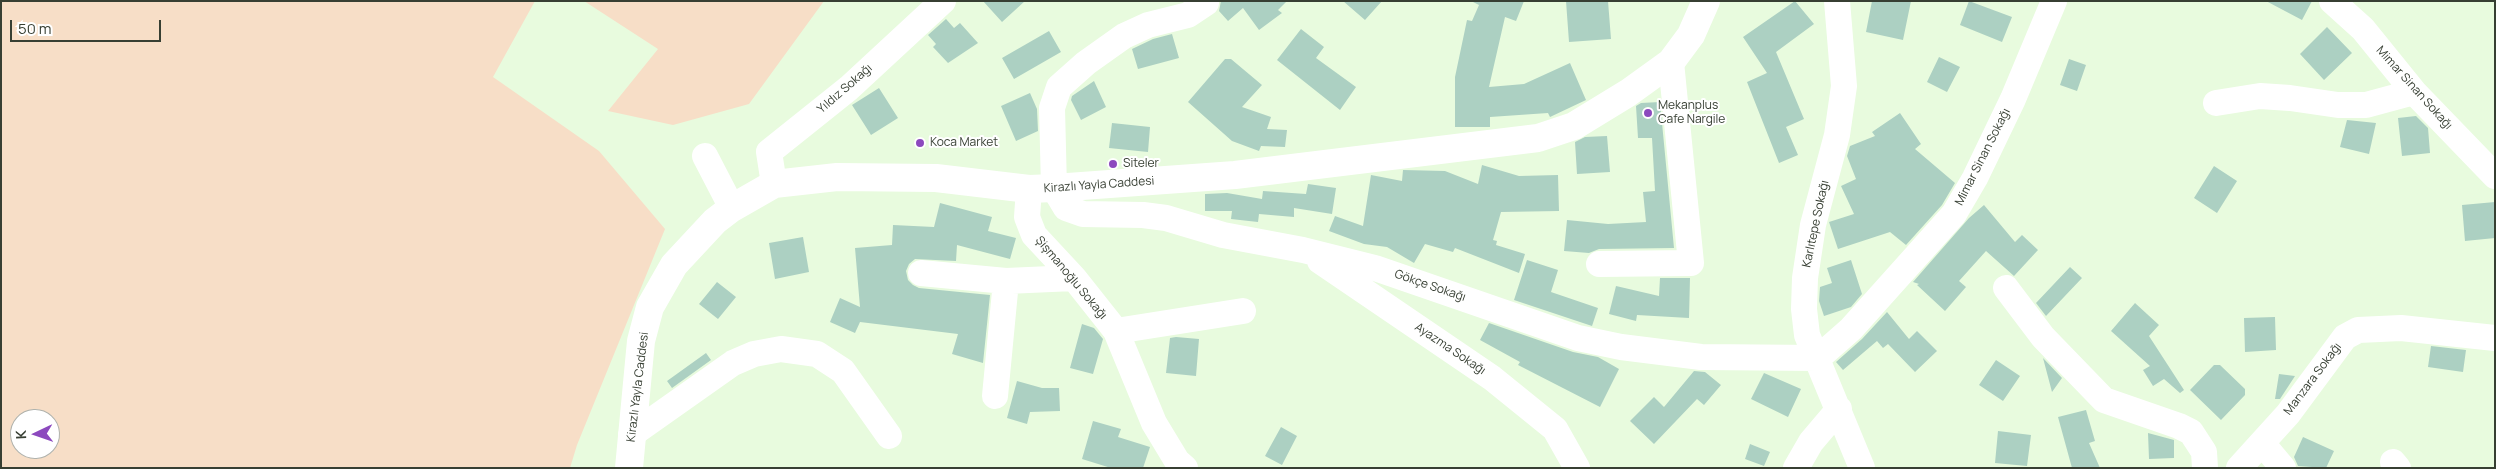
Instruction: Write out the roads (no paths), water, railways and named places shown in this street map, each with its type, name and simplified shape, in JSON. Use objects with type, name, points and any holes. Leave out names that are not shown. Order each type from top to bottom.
[{"type":"main road","name":"Kirazlı Yayla Caddesi","points":[[629,468],[641,341],[650,307],[674,265],[715,222],[732,208],[774,184],[837,177],[936,178],[1042,189],[1235,175],[1538,138],[1574,126],[1628,93],[1671,62],[1691,35],[1706,1]]},
{"type":"street","name":"Yıldız Sokağı","points":[[774,184],[768,152],[849,88],[942,1]]},
{"type":"street","name":"Karlıtepe Sokağı","points":[[1837,1],[1844,86],[1837,135],[1813,225],[1804,278],[1804,309],[1808,335],[1862,468]]},
{"type":"street","name":"Mimar Sinan Sokağı","points":[[1818,358],[1851,329],[1954,214],[1975,178],[2013,100],[2054,1]]},
{"type":"street","name":"Mimar Sinan Sokağı","points":[[2332,1],[2362,30],[2414,92],[2495,176]]},
{"type":"street","name":"Şişmanoğlu Sokağı","points":[[1184,468],[1177,461],[1154,423],[1116,331],[1074,278],[1034,234],[1027,217],[1042,189],[1052,108],[1059,87],[1086,63],[1124,36],[1148,25],[1188,16],[1206,3]]},
{"type":"street","points":[[1599,264],[1691,263],[1671,62]]},
{"type":"street","points":[[2216,103],[2260,96],[2338,105],[2366,106],[2414,92]]},
{"type":"street","points":[[705,156],[732,208]]},
{"type":"street","name":"Gökçe Sokağı","points":[[1042,189],[1066,208],[1083,214],[1142,215],[1166,218],[1223,235],[1303,250],[1375,268],[1578,338],[1612,345],[1700,357],[1818,358]]},
{"type":"street","name":"Ayazma Sokağı","points":[[1303,250],[1492,378],[1555,428],[1577,468]]},
{"type":"street","points":[[921,273],[1006,281],[1074,278]]},
{"type":"street","points":[[995,396],[1006,281]]},
{"type":"street","points":[[2006,288],[2043,337],[2104,400],[2191,432],[2204,452],[2205,468]]},
{"type":"street","points":[[1116,331],[1242,311]]},
{"type":"street","name":"Manzara Sokağı","points":[[2239,468],[2288,414],[2345,337],[2358,330],[2401,328],[2495,338]]},
{"type":"street","points":[[632,435],[733,363],[754,354],[781,349],[816,354],[843,371],[889,436]]},
{"type":"street","points":[[1796,468],[1811,442],[1839,409]]},
{"type":"street","points":[[2262,443],[2283,468]]},
{"type":"place","name":"Mekanplus Cafe Nargile","points":[[1648,113]]},
{"type":"place","name":"Koca Market","points":[[920,143]]},
{"type":"place","name":"Siteler","points":[[1113,164]]}]
